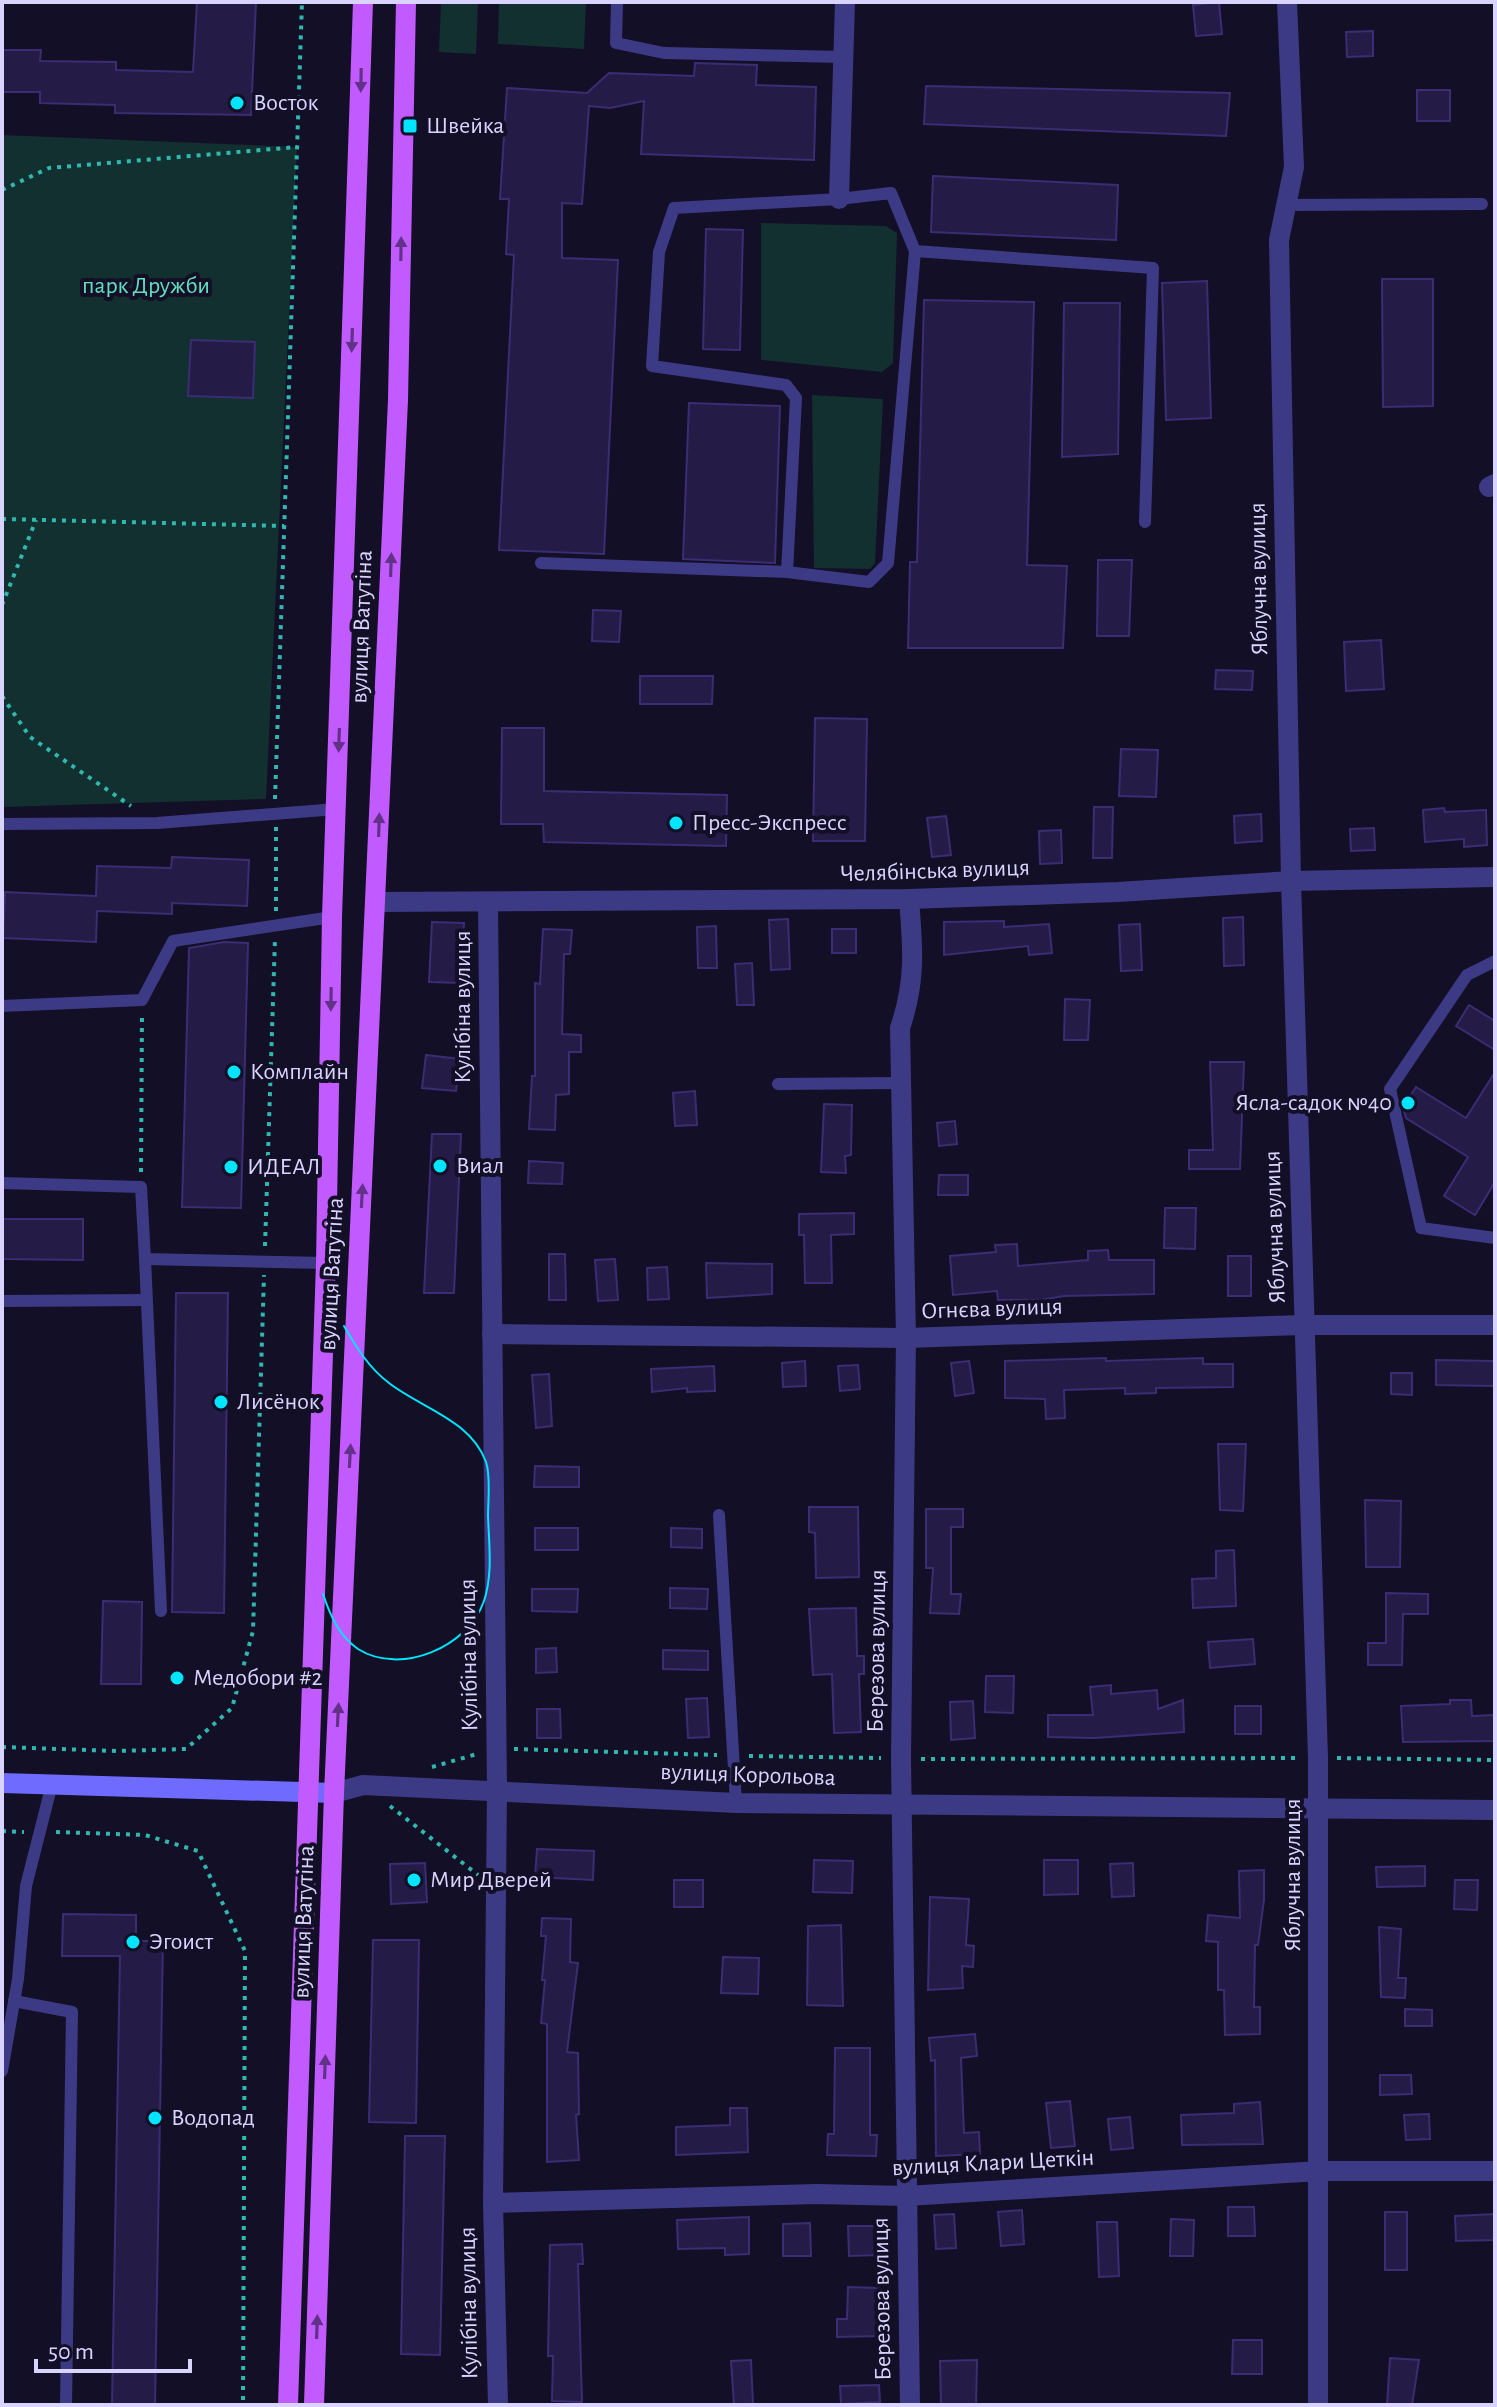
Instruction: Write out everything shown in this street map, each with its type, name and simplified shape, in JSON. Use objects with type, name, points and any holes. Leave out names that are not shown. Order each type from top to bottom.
[{"type":"main road","name":"вулиця Ватутіна","points":[[288,2405],[326,1263],[332,917],[363,2]]},
{"type":"main road","name":"вулиця Ватутіна","points":[[314,2405],[334,1793],[398,400],[406,2]]},
{"type":"street","points":[[839,199],[845,2]]},
{"type":"street","name":"Яблучна вулиця","points":[[1287,2],[1294,167],[1279,240],[1291,881],[1319,1810],[1321,2171],[1318,2405]]},
{"type":"street","name":"Челябінська вулиця","points":[[376,902],[488,905],[909,899],[1291,881],[1495,877]]},
{"type":"street","name":"Березова вулиця","points":[[909,899],[914,953],[912,993],[900,1028],[900,1083],[906,1338],[901,1759],[910,2405]]},
{"type":"street","name":"Кулібіна вулиця","points":[[488,905],[497,1790],[493,2203],[498,2405]]},
{"type":"street","name":"Огнєва вулиця","points":[[492,1334],[906,1338],[1304,1325],[1495,1325]]},
{"type":"street","name":"вулиця Корольова","points":[[2,1783],[306,1793],[334,1793],[363,1785],[736,1803],[1495,1810]]},
{"type":"street","name":"вулиця Клари Цеткін","points":[[493,2203],[817,2194],[906,2196],[1321,2171],[1495,2171]]},
{"type":"lane","points":[[617,2],[616,43],[664,53],[844,57]]},
{"type":"lane","points":[[541,563],[787,572],[869,582],[888,563],[915,251],[891,193],[674,208],[659,252],[652,366],[786,385],[796,398],[787,572]]},
{"type":"lane","points":[[1286,205],[1482,204]]},
{"type":"lane","points":[[915,251],[1153,268],[1145,522]]},
{"type":"lane","points":[[2,824],[157,823],[337,809]]},
{"type":"lane","points":[[2,1006],[142,1000],[173,941],[332,917]]},
{"type":"lane","points":[[1495,961],[1467,975],[1390,1089],[1421,1228],[1495,1238]]},
{"type":"lane","points":[[778,1084],[900,1083]]},
{"type":"lane","points":[[2,1183],[141,1187],[161,1611]]},
{"type":"lane","points":[[145,1259],[326,1263]]},
{"type":"lane","points":[[2,1301],[146,1300]]},
{"type":"lane","points":[[719,1515],[736,1803]]},
{"type":"lane","points":[[2,2071],[14,2001],[26,1886],[52,1784]]},
{"type":"lane","points":[[14,2001],[72,2012],[66,2405]]},
{"type":"path","points":[[2,1747],[116,1751],[186,1749],[232,1708],[253,1631],[302,2]]},
{"type":"path","points":[[2,190],[49,168],[297,147]]},
{"type":"path","points":[[2,519],[284,526]]},
{"type":"path","points":[[2,605],[36,520]]},
{"type":"path","points":[[2,696],[30,737],[157,823]]},
{"type":"path","points":[[141,1187],[142,1000]]},
{"type":"path","points":[[901,1759],[1495,1760]]},
{"type":"path","points":[[2,1831],[145,1835],[198,1851],[245,1951],[243,2405]]},
{"type":"green space","points":[[441,2],[478,2],[476,54],[439,52]]},
{"type":"green space","points":[[499,2],[586,2],[584,49],[498,44]]},
{"type":"green space","name":"парк Дружби","points":[[2,135],[297,147],[266,799],[2,807]]},
{"type":"green space","points":[[761,223],[886,226],[897,233],[893,363],[882,372],[761,360]]},
{"type":"green space","points":[[812,395],[883,399],[875,563],[870,569],[814,568]]},
{"type":"building","points":[[197,2],[256,2],[251,115],[115,113],[115,105],[40,103],[40,92],[2,92],[2,50],[41,50],[40,61],[116,62],[116,70],[193,72]]},
{"type":"building","points":[[1219,2],[1222,34],[1196,36],[1193,5]]},
{"type":"building","points":[[1373,31],[1373,56],[1347,57],[1346,32]]},
{"type":"building","points":[[695,63],[757,65],[756,85],[816,87],[814,160],[641,154],[644,101],[610,108],[589,106],[582,204],[562,203],[562,258],[618,260],[604,554],[499,550],[514,255],[506,254],[509,199],[500,199],[507,88],[587,93],[609,73],[694,76]]},
{"type":"building","points":[[926,86],[1230,93],[1226,136],[924,124]]},
{"type":"building","points":[[1417,90],[1450,90],[1450,121],[1417,121]]},
{"type":"building","points":[[933,176],[1118,185],[1116,240],[931,232]]},
{"type":"building","points":[[706,229],[743,230],[740,350],[703,349]]},
{"type":"building","points":[[1382,279],[1433,279],[1433,406],[1383,407]]},
{"type":"building","points":[[1207,281],[1211,418],[1166,420],[1162,283]]},
{"type":"building","points":[[924,300],[1034,302],[1027,565],[1067,566],[1063,648],[908,648],[910,562],[917,562]]},
{"type":"building","points":[[1064,303],[1120,303],[1118,454],[1062,457]]},
{"type":"building","points":[[191,340],[255,342],[253,398],[188,396]]},
{"type":"building","points":[[689,403],[780,406],[775,563],[683,559]]},
{"type":"building","points":[[1098,560],[1132,560],[1129,636],[1097,636]]},
{"type":"building","points":[[593,610],[621,611],[619,642],[592,641]]},
{"type":"building","points":[[1381,640],[1384,689],[1346,691],[1344,642]]},
{"type":"building","points":[[1216,670],[1253,671],[1252,690],[1215,689]]},
{"type":"building","points":[[640,676],[713,676],[712,704],[640,704]]},
{"type":"building","points":[[815,718],[867,719],[865,841],[813,841]]},
{"type":"building","points":[[502,728],[544,728],[544,791],[727,795],[726,846],[544,842],[543,824],[501,824]]},
{"type":"building","points":[[1121,749],[1158,750],[1156,797],[1119,796]]},
{"type":"building","points":[[1094,807],[1113,807],[1112,858],[1093,858]]},
{"type":"building","points":[[1444,808],[1445,812],[1486,810],[1487,845],[1464,847],[1464,839],[1425,842],[1423,810]]},
{"type":"building","points":[[1261,814],[1262,841],[1235,843],[1234,816]]},
{"type":"building","points":[[946,816],[951,855],[932,857],[927,818]]},
{"type":"building","points":[[1374,828],[1375,850],[1351,851],[1350,829]]},
{"type":"building","points":[[1061,830],[1062,863],[1040,864],[1039,831]]},
{"type":"building","points":[[172,857],[249,860],[247,906],[172,903],[172,914],[97,911],[96,942],[3,938],[5,892],[96,896],[97,866],[171,868]]},
{"type":"building","points":[[1243,917],[1244,965],[1224,966],[1223,918]]},
{"type":"building","points":[[788,919],[790,969],[771,970],[769,920]]},
{"type":"building","points":[[1004,921],[1004,927],[1049,924],[1052,953],[1029,955],[1028,946],[944,955],[944,922]]},
{"type":"building","points":[[432,922],[464,923],[460,983],[429,982]]},
{"type":"building","points":[[1140,924],[1142,970],[1121,971],[1119,925]]},
{"type":"building","points":[[716,926],[717,968],[698,968],[697,927]]},
{"type":"building","points":[[543,929],[572,930],[570,954],[564,954],[562,1034],[581,1035],[581,1052],[569,1052],[569,1094],[556,1095],[555,1130],[529,1129],[532,1076],[535,1076],[535,983],[540,984]]},
{"type":"building","points":[[832,929],[856,929],[856,953],[832,953]]},
{"type":"building","points":[[224,942],[248,943],[241,1208],[182,1207],[189,948]]},
{"type":"building","points":[[752,963],[754,1005],[737,1005],[735,964]]},
{"type":"building","points":[[1065,999],[1090,1000],[1088,1040],[1064,1040]]},
{"type":"building","points":[[1469,1005],[1495,1021],[1495,1050],[1456,1026]]},
{"type":"building","points":[[426,1055],[460,1059],[456,1091],[422,1088]]},
{"type":"building","points":[[1210,1062],[1244,1062],[1240,1169],[1189,1169],[1189,1150],[1213,1150]]},
{"type":"building","points":[[1495,1072],[1495,1182],[1475,1215],[1444,1196],[1468,1157],[1406,1118],[1403,1107],[1416,1087],[1466,1118]]},
{"type":"building","points":[[695,1091],[697,1125],[675,1126],[673,1093]]},
{"type":"building","points":[[824,1104],[852,1105],[851,1155],[845,1156],[846,1173],[821,1172]]},
{"type":"building","points":[[955,1121],[957,1144],[939,1146],[937,1123]]},
{"type":"building","points":[[432,1134],[461,1134],[454,1293],[424,1293]]},
{"type":"building","points":[[529,1161],[563,1163],[562,1184],[528,1183]]},
{"type":"building","points":[[939,1175],[968,1175],[968,1195],[938,1195]]},
{"type":"building","points":[[1165,1208],[1196,1208],[1195,1249],[1164,1248]]},
{"type":"building","points":[[854,1213],[854,1234],[831,1235],[832,1283],[805,1283],[804,1235],[799,1235],[799,1214]]},
{"type":"building","points":[[2,1219],[83,1219],[83,1260],[2,1259]]},
{"type":"building","points":[[1017,1244],[1018,1266],[1088,1260],[1088,1251],[1108,1250],[1109,1260],[1154,1260],[1154,1294],[1064,1296],[1041,1300],[998,1300],[997,1291],[953,1295],[950,1256],[996,1252],[995,1245]]},
{"type":"building","points":[[549,1254],[565,1254],[566,1300],[549,1300]]},
{"type":"building","points":[[1228,1256],[1251,1256],[1251,1296],[1228,1296]]},
{"type":"building","points":[[615,1259],[618,1300],[598,1301],[595,1260]]},
{"type":"building","points":[[706,1263],[772,1264],[772,1294],[707,1298]]},
{"type":"building","points":[[667,1267],[669,1299],[648,1300],[647,1268]]},
{"type":"building","points":[[176,1293],[228,1293],[224,1613],[172,1612]]},
{"type":"building","points":[[1106,1358],[1106,1361],[1203,1358],[1203,1364],[1233,1364],[1233,1387],[1156,1388],[1156,1393],[1125,1394],[1125,1388],[1064,1390],[1065,1418],[1046,1419],[1045,1399],[1005,1398],[1005,1361]]},
{"type":"building","points":[[1436,1360],[1495,1361],[1495,1386],[1436,1385]]},
{"type":"building","points":[[805,1361],[806,1386],[783,1387],[782,1363]]},
{"type":"building","points":[[969,1361],[974,1393],[955,1396],[951,1363]]},
{"type":"building","points":[[858,1365],[860,1389],[840,1391],[838,1366]]},
{"type":"building","points":[[714,1366],[715,1391],[687,1392],[687,1388],[652,1392],[651,1369]]},
{"type":"building","points":[[1391,1373],[1412,1373],[1412,1395],[1391,1394]]},
{"type":"building","points":[[549,1374],[552,1426],[536,1428],[532,1375]]},
{"type":"building","points":[[1218,1444],[1246,1444],[1243,1511],[1220,1510]]},
{"type":"building","points":[[535,1466],[579,1467],[579,1487],[534,1487]]},
{"type":"building","points":[[1365,1500],[1401,1501],[1400,1567],[1366,1567]]},
{"type":"building","points":[[809,1507],[858,1507],[859,1577],[816,1578],[815,1533],[809,1532]]},
{"type":"building","points":[[926,1509],[963,1509],[963,1527],[951,1527],[951,1594],[961,1594],[959,1614],[930,1613],[933,1568],[926,1568]]},
{"type":"building","points":[[535,1528],[578,1528],[578,1550],[535,1550]]},
{"type":"building","points":[[671,1528],[702,1529],[702,1548],[671,1547]]},
{"type":"building","points":[[1234,1550],[1236,1606],[1193,1608],[1192,1579],[1216,1578],[1216,1551]]},
{"type":"building","points":[[670,1588],[708,1589],[707,1609],[670,1608]]},
{"type":"building","points":[[532,1589],[578,1589],[577,1612],[532,1611]]},
{"type":"building","points":[[1386,1593],[1428,1594],[1428,1614],[1403,1614],[1402,1665],[1368,1665],[1368,1643],[1386,1643]]},
{"type":"building","points":[[103,1601],[142,1602],[141,1684],[101,1684]]},
{"type":"building","points":[[856,1608],[857,1656],[864,1656],[864,1674],[859,1674],[861,1732],[834,1733],[832,1674],[813,1675],[809,1609]]},
{"type":"building","points":[[1253,1639],[1255,1664],[1210,1668],[1208,1642]]},
{"type":"building","points":[[556,1648],[557,1672],[536,1673],[536,1649]]},
{"type":"building","points":[[663,1650],[708,1651],[708,1670],[663,1669]]},
{"type":"building","points":[[986,1676],[1014,1676],[1013,1713],[985,1712]]},
{"type":"building","points":[[1111,1685],[1111,1694],[1157,1690],[1158,1709],[1183,1700],[1184,1732],[1094,1738],[1048,1737],[1048,1715],[1093,1715],[1090,1687]]},
{"type":"building","points":[[707,1698],[709,1737],[688,1738],[686,1699]]},
{"type":"building","points":[[1450,1700],[1471,1700],[1472,1716],[1495,1715],[1495,1741],[1403,1742],[1401,1706],[1450,1704]]},
{"type":"building","points":[[973,1701],[975,1738],[951,1740],[950,1702]]},
{"type":"building","points":[[1235,1706],[1261,1706],[1261,1734],[1235,1734]]},
{"type":"building","points":[[537,1709],[560,1709],[561,1738],[537,1738]]},
{"type":"building","points":[[537,1849],[594,1851],[593,1880],[535,1877]]},
{"type":"building","points":[[814,1860],[853,1861],[852,1893],[813,1892]]},
{"type":"building","points":[[1044,1860],[1078,1860],[1078,1894],[1044,1895]]},
{"type":"building","points":[[425,1863],[427,1902],[391,1904],[390,1864]]},
{"type":"building","points":[[1133,1863],[1134,1896],[1112,1897],[1110,1864]]},
{"type":"building","points":[[1425,1866],[1425,1886],[1377,1887],[1376,1867]]},
{"type":"building","points":[[1264,1870],[1264,1900],[1258,1945],[1255,1945],[1254,2007],[1260,2007],[1260,2034],[1225,2035],[1224,1990],[1218,1990],[1218,1942],[1206,1941],[1208,1915],[1240,1918],[1239,1871]]},
{"type":"building","points":[[674,1880],[703,1880],[703,1907],[674,1907]]},
{"type":"building","points":[[1455,1880],[1478,1880],[1477,1910],[1454,1909]]},
{"type":"building","points":[[930,1897],[969,1899],[966,1945],[974,1946],[973,1967],[962,1966],[963,1988],[928,1990]]},
{"type":"building","points":[[63,1914],[136,1915],[136,1941],[163,1941],[155,2405],[112,2405],[120,1956],[62,1956]]},
{"type":"building","points":[[542,1918],[571,1919],[570,1962],[578,1963],[567,2052],[578,2053],[579,2114],[576,2115],[579,2160],[547,2162],[547,2024],[541,2023],[546,1936],[541,1936]]},
{"type":"building","points":[[841,1925],[843,2006],[807,2005],[808,1926]]},
{"type":"building","points":[[1379,1927],[1401,1929],[1398,1978],[1406,1978],[1405,1998],[1381,1997]]},
{"type":"building","points":[[373,1940],[419,1940],[416,2123],[369,2122]]},
{"type":"building","points":[[723,1957],[759,1958],[758,1994],[721,1993]]},
{"type":"building","points":[[1405,2009],[1432,2010],[1432,2026],[1405,2026]]},
{"type":"building","points":[[975,2034],[977,2056],[961,2058],[964,2133],[979,2132],[980,2154],[936,2156],[935,2060],[931,2061],[929,2038]]},
{"type":"building","points":[[835,2048],[870,2048],[870,2135],[877,2135],[876,2156],[827,2155],[828,2134],[834,2134]]},
{"type":"building","points":[[1380,2075],[1411,2075],[1412,2094],[1380,2095]]},
{"type":"building","points":[[1070,2101],[1075,2146],[1051,2148],[1046,2103]]},
{"type":"building","points":[[1260,2102],[1263,2144],[1182,2145],[1181,2115],[1234,2113],[1234,2104]]},
{"type":"building","points":[[730,2108],[747,2108],[748,2152],[676,2155],[676,2127],[730,2125]]},
{"type":"building","points":[[1429,2114],[1430,2139],[1406,2140],[1404,2115]]},
{"type":"building","points":[[1130,2117],[1133,2148],[1111,2150],[1108,2119]]},
{"type":"building","points":[[405,2136],[445,2136],[440,2355],[401,2354]]},
{"type":"building","points":[[1228,2207],[1254,2207],[1255,2236],[1228,2236]]},
{"type":"building","points":[[1022,2210],[1024,2244],[1001,2246],[998,2212]]},
{"type":"building","points":[[1385,2212],[1407,2212],[1407,2270],[1385,2270]]},
{"type":"building","points":[[954,2214],[956,2248],[936,2249],[934,2215]]},
{"type":"building","points":[[1495,2214],[1495,2240],[1456,2241],[1455,2216]]},
{"type":"building","points":[[749,2217],[749,2254],[725,2255],[725,2248],[678,2249],[677,2220]]},
{"type":"building","points":[[1171,2219],[1194,2220],[1193,2256],[1170,2256]]},
{"type":"building","points":[[1097,2222],[1117,2222],[1119,2276],[1099,2277]]},
{"type":"building","points":[[810,2223],[811,2256],[783,2256],[783,2224]]},
{"type":"building","points":[[848,2226],[877,2226],[878,2255],[849,2256]]},
{"type":"building","points":[[582,2244],[583,2264],[578,2264],[582,2402],[552,2401],[553,2356],[548,2356],[550,2245]]},
{"type":"building","points":[[848,2287],[879,2288],[880,2336],[837,2337],[837,2319],[847,2319]]},
{"type":"building","points":[[1233,2340],[1262,2340],[1262,2374],[1232,2374]]},
{"type":"building","points":[[1390,2358],[1419,2360],[1412,2405],[1387,2405]]},
{"type":"building","points":[[751,2360],[753,2405],[734,2405],[731,2361]]},
{"type":"building","points":[[977,2360],[976,2405],[941,2405],[940,2361]]},
{"type":"building","points":[[879,2385],[880,2402],[841,2404],[840,2386]]},
{"type":"tram line","points":[[323,1594],[336,1624],[358,1649],[375,1657],[413,1658],[448,1644],[464,1632],[484,1601],[489,1570],[488,1475],[479,1448],[457,1425],[402,1392],[375,1371],[344,1326]]},
{"type":"place","name":"Восток","points":[[237,103]]},
{"type":"place","name":"Швейка","points":[[410,126]]},
{"type":"place","name":"Пресс-Экспресс","points":[[676,823]]},
{"type":"place","name":"Комплайн","points":[[234,1072]]},
{"type":"place","name":"Ясла-садок №40","points":[[1408,1103]]},
{"type":"place","name":"Виал","points":[[440,1166]]},
{"type":"place","name":"ИДЕАЛ","points":[[231,1167]]},
{"type":"place","name":"Лисёнок","points":[[221,1402]]},
{"type":"place","name":"Медобори #2","points":[[177,1678]]},
{"type":"place","name":"Мир Дверей","points":[[414,1880]]},
{"type":"place","name":"Эгоист","points":[[133,1942]]},
{"type":"place","name":"Водопад","points":[[155,2118]]}]
